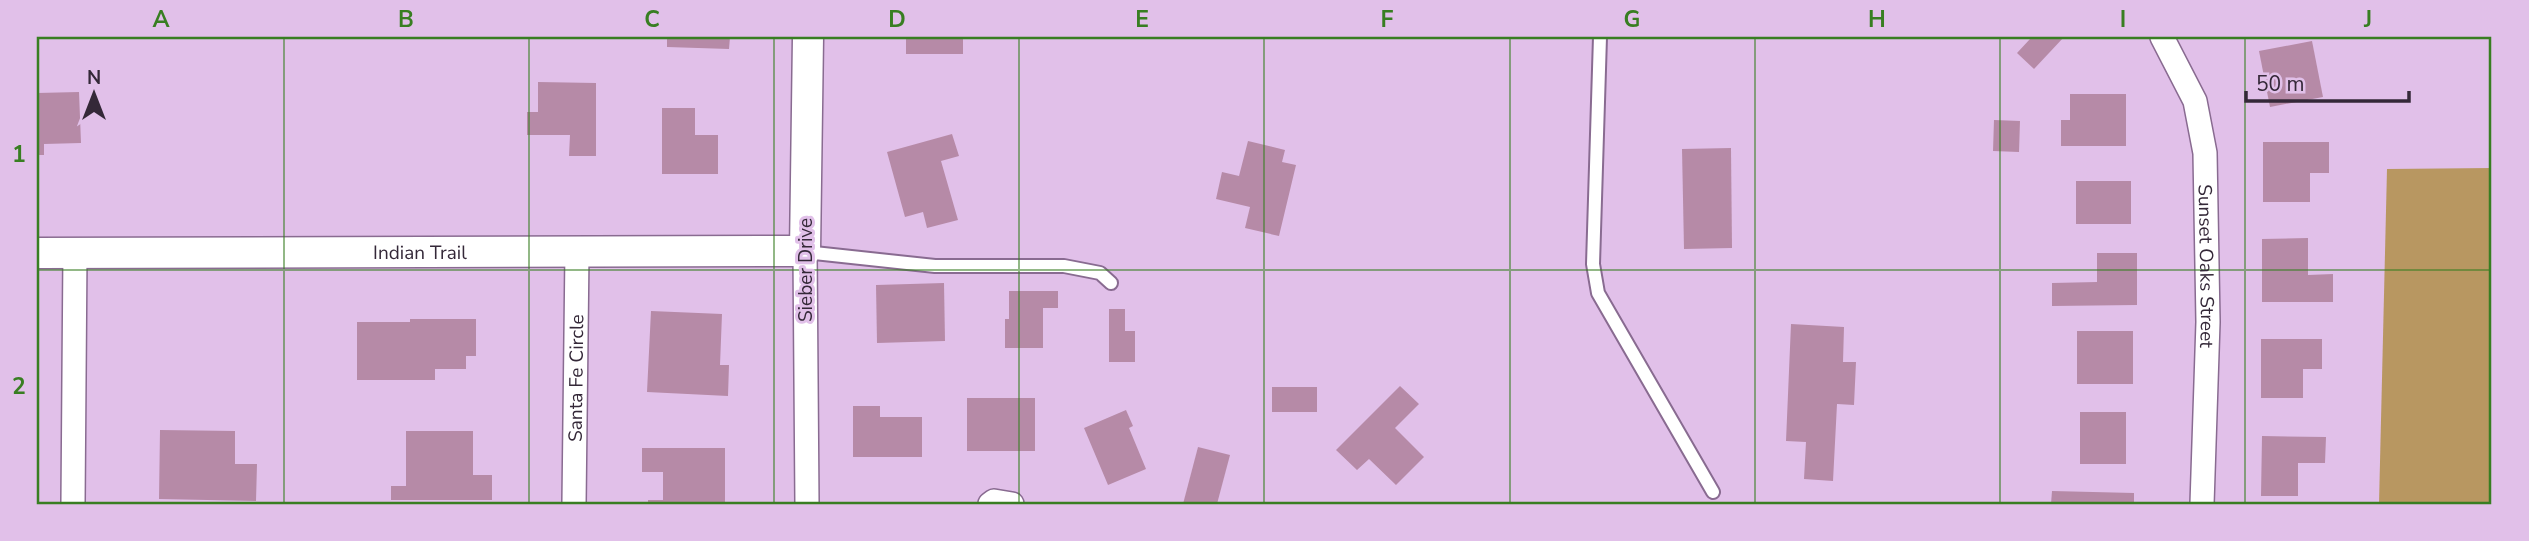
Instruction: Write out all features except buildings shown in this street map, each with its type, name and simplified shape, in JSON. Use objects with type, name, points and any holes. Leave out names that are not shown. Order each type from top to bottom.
[{"type":"street","name":"Sieber Drive","points":[[807,504],[804,251],[808,37]]},
{"type":"street","name":"Sunset Oaks Street","points":[[2162,37],[2195,101],[2205,153],[2208,322],[2202,504]]},
{"type":"street","name":"Indian Trail","points":[[37,253],[804,251]]},
{"type":"street","points":[[73,504],[75,252]]},
{"type":"street","name":"Santa Fe Circle","points":[[574,504],[577,252]]},
{"type":"street","points":[[990,504],[994,501],[1012,504]]},
{"type":"lane","points":[[1600,37],[1594,279],[1598,293],[1713,492]]},
{"type":"lane","points":[[804,251],[935,266],[1064,266],[1100,273],[1111,283]]},
{"type":"shaded area","points":[[2492,168],[2492,504],[2379,504],[2387,169]]}]
